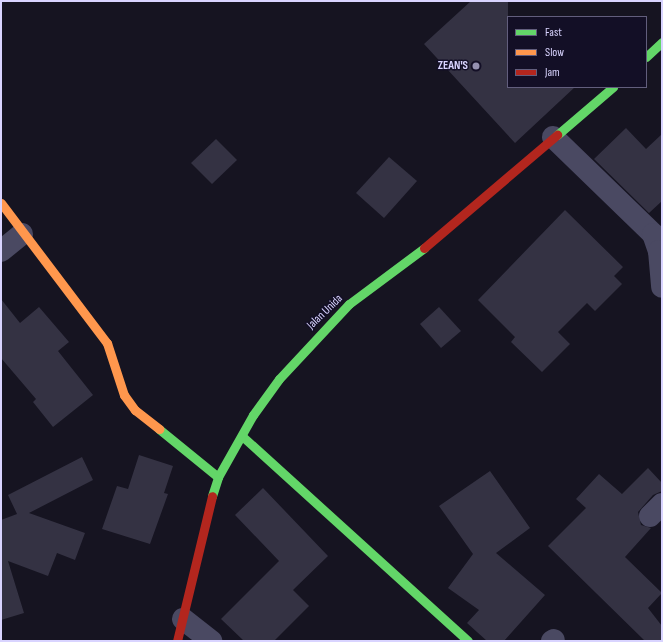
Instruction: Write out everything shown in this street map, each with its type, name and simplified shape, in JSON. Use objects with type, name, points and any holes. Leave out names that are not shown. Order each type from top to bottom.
[{"type":"street","points":[[647,56],[662,42]]},
{"type":"street","name":"Jalan Unida","points":[[177,641],[203,523],[218,477],[242,436],[280,379],[349,304],[414,257],[612,88]]},
{"type":"street","points":[[553,137],[653,234],[659,251],[662,287]]},
{"type":"street","points":[[1,203],[22,234],[106,343],[124,395],[134,410],[218,477]]},
{"type":"street","points":[[1,251],[22,234]]},
{"type":"street","points":[[242,436],[455,632],[468,641]]},
{"type":"street","points":[[183,619],[211,641]]},
{"type":"building","name":"ZEAN'S","points":[[471,1],[508,1],[507,88],[574,88],[515,143],[424,44]]},
{"type":"building","points":[[626,128],[646,149],[662,134],[662,201],[649,213],[594,159]]},
{"type":"building","points":[[216,139],[237,160],[212,184],[191,163]]},
{"type":"building","points":[[389,157],[417,181],[384,218],[356,193]]},
{"type":"building","points":[[565,210],[623,267],[614,276],[622,284],[595,311],[587,303],[558,332],[570,344],[542,372],[511,342],[515,337],[478,300]]},
{"type":"building","points":[[1,299],[20,323],[39,307],[69,342],[58,351],[93,395],[53,427],[33,402],[36,399],[1,358]]},
{"type":"building","points":[[439,307],[461,331],[441,348],[420,324]]},
{"type":"building","points":[[139,455],[173,466],[164,493],[168,494],[150,544],[102,529],[117,486],[128,489]]},
{"type":"building","points":[[82,457],[93,480],[29,513],[85,533],[75,560],[57,553],[48,576],[8,561],[24,613],[1,620],[1,520],[17,514],[8,495]]},
{"type":"building","points":[[648,468],[662,483],[662,491],[653,495],[638,512],[641,525],[651,528],[625,557],[662,593],[648,608],[662,626],[662,641],[645,641],[548,546],[586,508],[576,499],[599,474],[622,494]]},
{"type":"building","points":[[490,471],[530,528],[496,553],[545,595],[504,641],[487,641],[467,623],[479,610],[448,588],[473,554],[439,506]]},
{"type":"building","points":[[263,488],[328,556],[293,590],[309,606],[274,641],[244,641],[221,619],[279,561],[235,515]]},
{"type":"traffic: fast","points":[[647,56],[662,42]]},
{"type":"traffic: fast","points":[[557,135],[612,88]]},
{"type":"traffic: fast","points":[[212,496],[218,477],[253,415],[279,379],[349,304],[424,248]]},
{"type":"traffic: fast","points":[[159,429],[218,477]]},
{"type":"traffic: fast","points":[[242,436],[468,641]]},
{"type":"traffic: slow","points":[[1,203],[107,343],[124,395],[135,410],[159,429]]},
{"type":"traffic: jam","points":[[424,248],[557,135]]},
{"type":"traffic: jam","points":[[177,641],[212,496]]},
{"type":"place","name":"ZEAN'S","points":[[476,66]]}]
